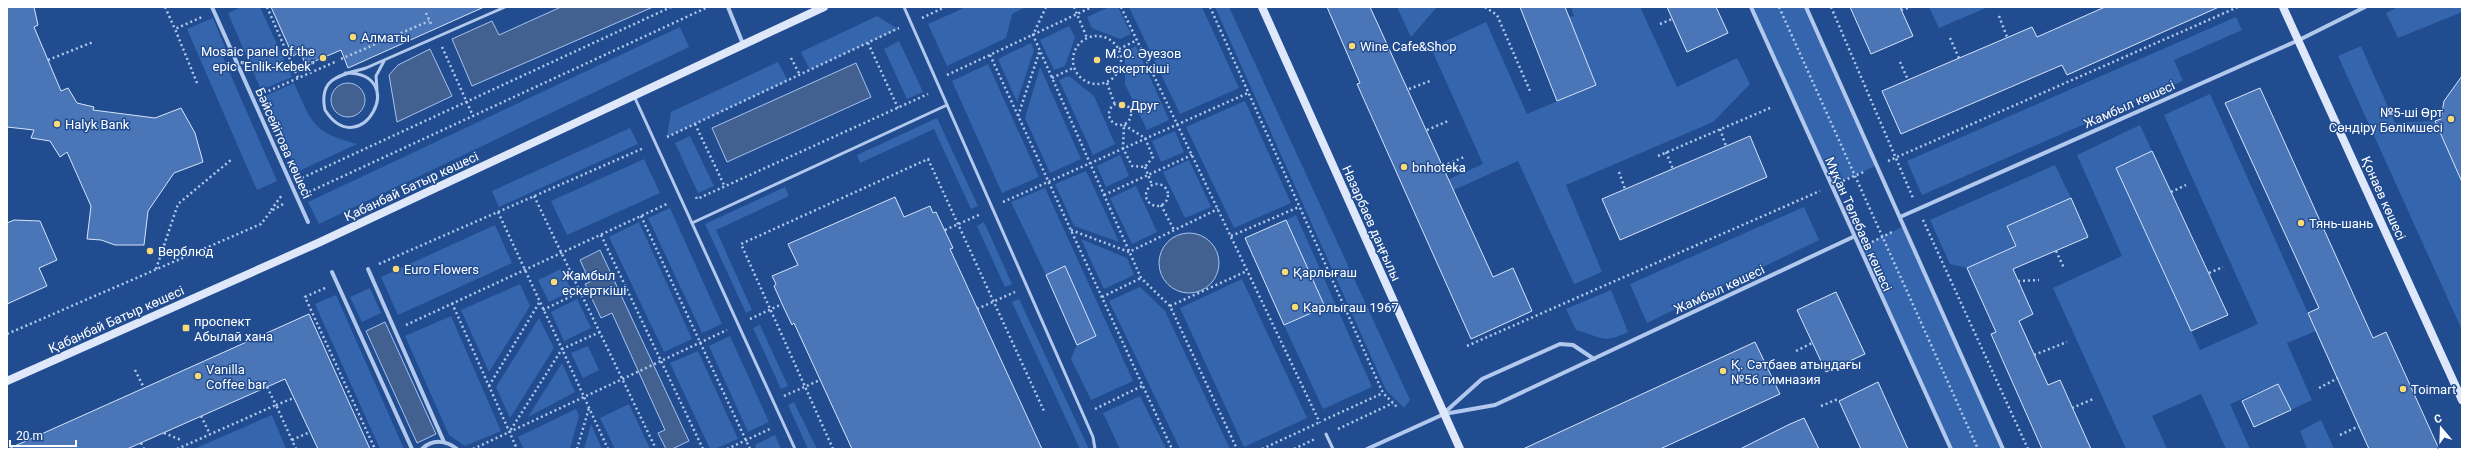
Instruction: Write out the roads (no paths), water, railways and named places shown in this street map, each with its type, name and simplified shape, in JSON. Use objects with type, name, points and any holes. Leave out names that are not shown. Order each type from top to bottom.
[{"type":"street","name":"Бәйсейітова көшесі","points":[[212,7],[308,222]]},
{"type":"street","points":[[728,7],[744,45]]},
{"type":"street","name":"Қабанбай Батыр көшесі","points":[[7,381],[318,243],[824,7]]},
{"type":"street","name":"Назарбаев даңғылы","points":[[1262,7],[1460,449]]},
{"type":"street","name":"Мұқан Төлебаев көшесі","points":[[1751,7],[1853,238],[1951,449]]},
{"type":"street","points":[[1806,7],[2003,449]]},
{"type":"street","name":"Қонаев көшесі","points":[[2283,7],[2462,400]]},
{"type":"street","name":"Жамбыл көшесі","points":[[1900,217],[2299,40],[2365,7]]},
{"type":"street","name":"Жамбыл көшесі","points":[[1367,449],[1444,414],[1494,405],[1853,238]]},
{"type":"street","points":[[368,269],[444,442]]},
{"type":"street","points":[[332,272],[412,449]]},
{"type":"street","name":"Жамбыл көшесі","points":[[1444,414],[1482,379],[1560,344],[1573,345],[1594,359]]},
{"type":"street","points":[[422,449],[430,443],[444,442],[457,449]]},
{"type":"lane","points":[[394,55],[383,62],[377,71],[378,95],[376,111],[364,123],[356,126],[338,124],[330,118],[325,110],[324,96],[329,83],[345,73],[366,68],[394,55],[505,7]]},
{"type":"lane","points":[[904,7],[1093,436],[1095,449]]},
{"type":"lane","points":[[345,73],[362,75],[369,80],[378,95]]},
{"type":"lane","points":[[633,95],[795,449]]},
{"type":"lane","points":[[692,223],[947,105]]},
{"type":"lane","points":[[1326,434],[1333,449]]},
{"type":"place","name":"Алматы","points":[[353,37]]},
{"type":"place","name":"Wine Cafe&Shop","points":[[1352,46]]},
{"type":"place","name":"Mosaic panel of the epic \"Enlik-Kebek\"","points":[[323,58]]},
{"type":"place","name":"М. О. Әуезов ескерткіші","points":[[1097,60]]},
{"type":"place","name":"Друг","points":[[1122,105]]},
{"type":"place","name":"№5-ші Өрт Сөндіру Бөлімшесі","points":[[2451,119]]},
{"type":"place","name":"Halyk Bank","points":[[57,124]]},
{"type":"place","name":"bnhoteka","points":[[1404,167]]},
{"type":"place","name":"Тянь-шань","points":[[2301,223]]},
{"type":"place","name":"Верблюд","points":[[150,251]]},
{"type":"place","name":"Euro Flowers","points":[[396,269]]},
{"type":"place","name":"Қарлығаш","points":[[1285,272]]},
{"type":"place","name":"Жамбыл ескерткіші","points":[[554,282]]},
{"type":"place","name":"Карлыгаш 1967","points":[[1295,307]]},
{"type":"place","name":"проспект Абылай хана","points":[[186,328]]},
{"type":"place","name":"Қ. Сәтбаев атындағы №56 гимназия","points":[[1723,371]]},
{"type":"place","name":"Vanilla Coffee bar","points":[[198,376]]},
{"type":"place","name":"Toimart","points":[[2403,389]]}]
